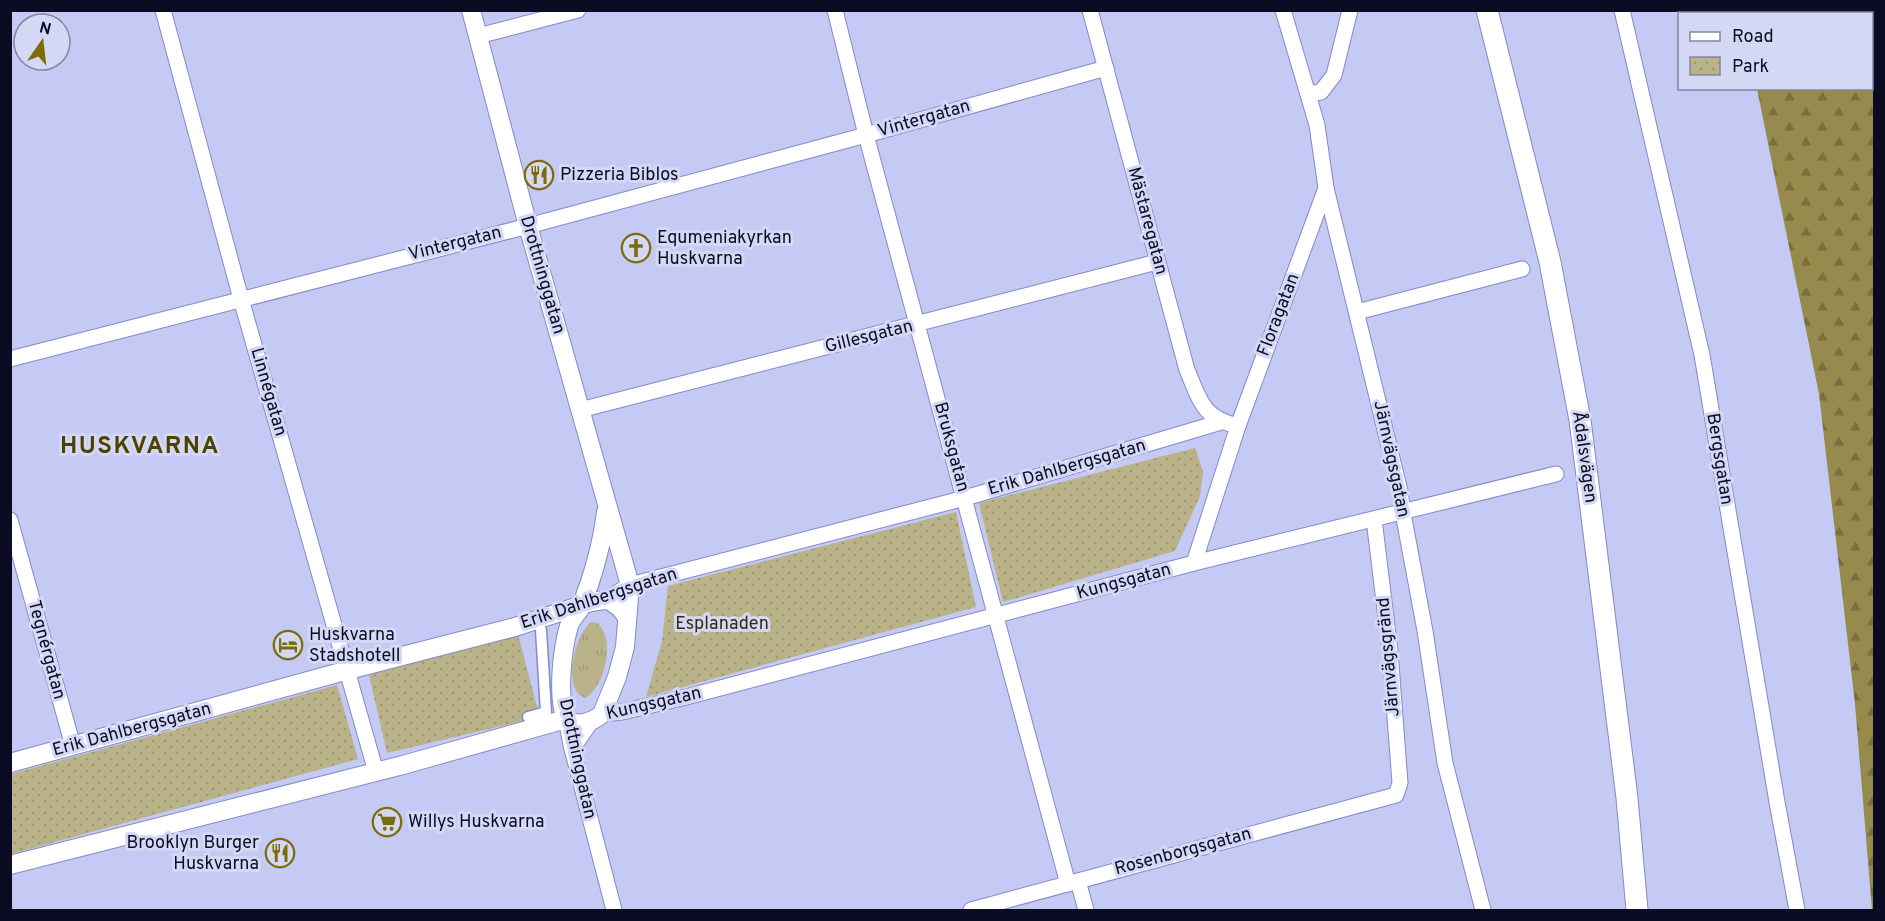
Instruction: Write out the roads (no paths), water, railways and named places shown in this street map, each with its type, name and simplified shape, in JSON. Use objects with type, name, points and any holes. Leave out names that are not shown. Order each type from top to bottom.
[{"type":"main road","name":"Ådalsvägen","points":[[1487,10],[1550,262],[1580,420],[1627,798],[1637,910]]},
{"type":"street","name":"Linnégatan","points":[[163,10],[241,299],[376,772]]},
{"type":"street","name":"Drottninggatan","points":[[471,10],[528,226],[630,585],[627,635],[618,677],[597,717]]},
{"type":"street","points":[[478,36],[578,10]]},
{"type":"street","name":"Bruksgatan","points":[[835,10],[866,135],[996,615],[1073,882],[1086,910]]},
{"type":"street","name":"Mästaregatan","points":[[1090,10],[1188,370],[1204,409],[1221,422]]},
{"type":"street","name":"Järnvägsgatan","points":[[1283,10],[1317,125],[1326,188],[1400,491],[1402,513],[1425,631],[1445,763],[1483,910]]},
{"type":"street","points":[[1308,94],[1321,92],[1334,75],[1350,10]]},
{"type":"street","name":"Bergsgatan","points":[[1622,10],[1702,355],[1797,910]]},
{"type":"street","name":"Vintergatan","points":[[10,359],[528,226],[1106,68]]},
{"type":"street","name":"Floragatan","points":[[1238,426],[1326,188]]},
{"type":"street","name":"Gillesgatan","points":[[580,411],[1157,262]]},
{"type":"street","points":[[1357,312],[1522,269]]},
{"type":"street","points":[[1221,422],[1238,426]]},
{"type":"street","name":"Erik Dahlbergsgatan","points":[[10,763],[348,670],[515,627],[605,600],[630,585],[964,498],[1221,422]]},
{"type":"street","name":"Kungsgatan","points":[[1194,563],[1238,426]]},
{"type":"street","name":"Kungsgatan","points":[[10,865],[376,772],[566,719],[576,724],[1194,563],[1556,474]]},
{"type":"street","name":"Drottninggatan","points":[[607,504],[598,555],[581,607],[569,625],[561,680],[564,713],[572,749],[614,910]]},
{"type":"street","name":"Järnvägsgränd","points":[[1374,519],[1390,651],[1400,783],[1396,795]]},
{"type":"street","name":"Tegnérgatan","points":[[10,520],[73,746]]},
{"type":"street","points":[[605,600],[614,604],[627,617]]},
{"type":"street","points":[[528,717],[546,712],[541,630]]},
{"type":"street","points":[[572,749],[597,717]]},
{"type":"street","name":"Rosenborgsgatan","points":[[971,910],[1396,795]]},
{"type":"place","name":"Pizzeria Biblos","points":[[539,175]]},
{"type":"place","name":"Equmeniakyrkan Huskvarna","points":[[636,248]]},
{"type":"place","name":"Huskvarna Stadshotell","points":[[288,645]]},
{"type":"place","name":"Willys Huskvarna","points":[[387,822]]},
{"type":"place","name":"Brooklyn Burger Huskvarna","points":[[280,853]]},
{"type":"district","name":"HUSKVARNA","points":[[140,447]]},
{"type":"park label","name":"Esplanaden","points":[[722,624]]}]
